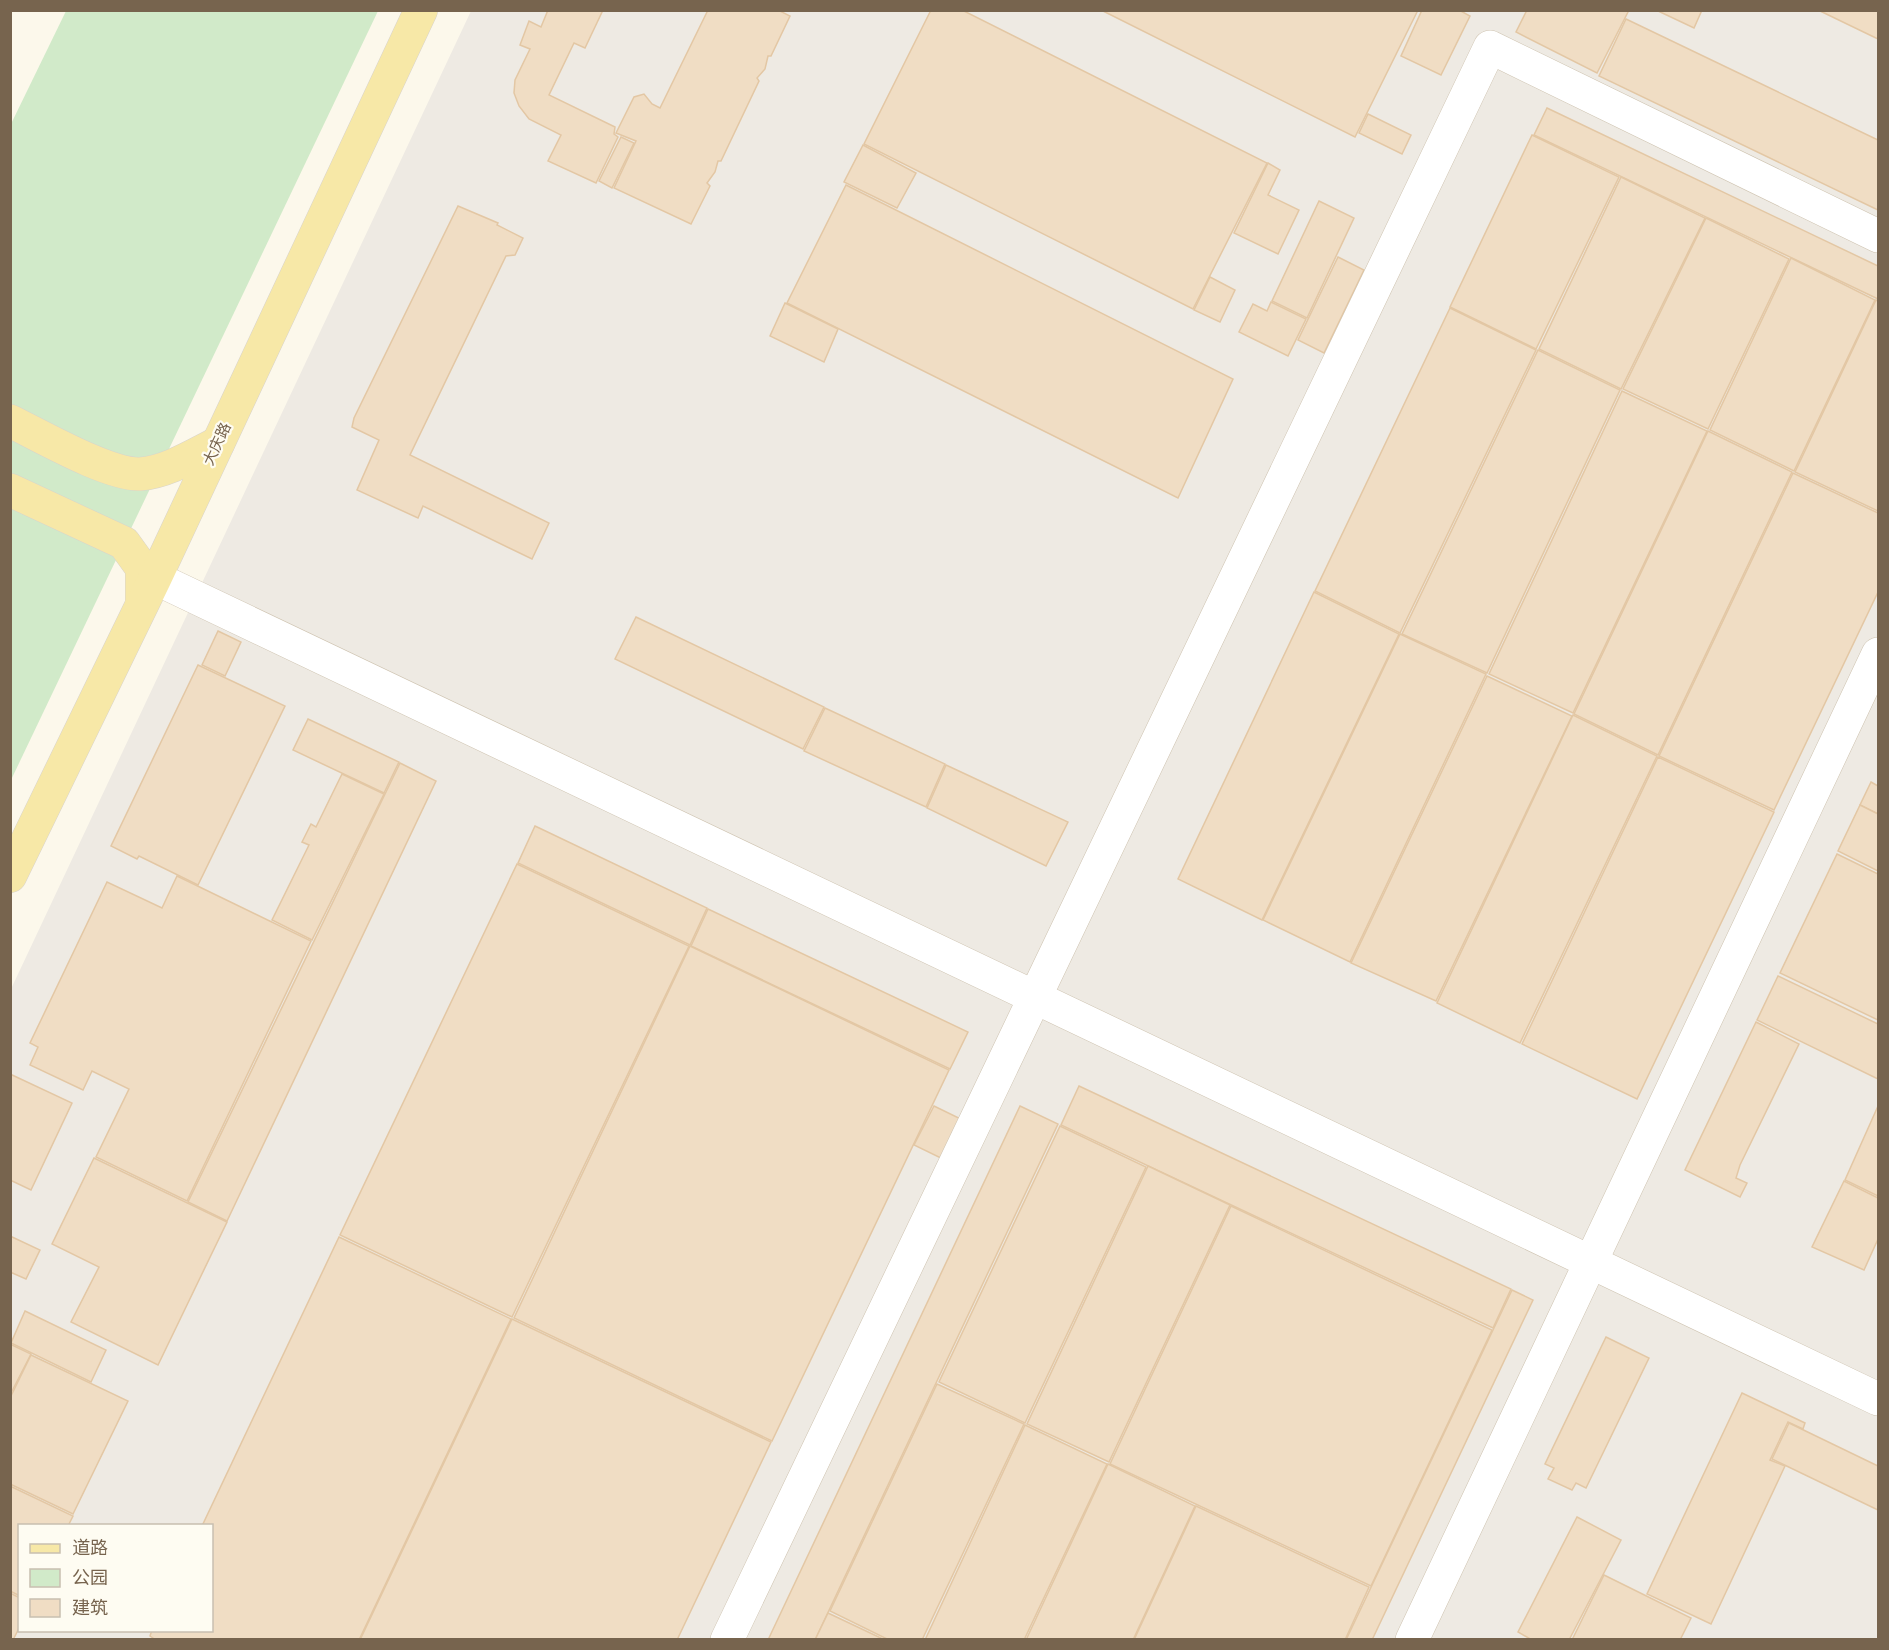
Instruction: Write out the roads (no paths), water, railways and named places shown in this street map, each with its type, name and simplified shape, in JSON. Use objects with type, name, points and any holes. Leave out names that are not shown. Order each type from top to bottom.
[{"type":"main road","name":"大庆路","points":[[10,876],[148,592],[421,10]]},
{"type":"main road","points":[[10,421],[114,470],[140,474],[177,464],[218,443]]},
{"type":"main road","points":[[10,490],[124,543],[142,568],[148,592]]},
{"type":"street","points":[[727,1640],[1490,47],[1878,236]]},
{"type":"street","points":[[148,592],[1035,996],[1878,1399]]},
{"type":"street","points":[[1412,1640],[1878,654]]}]
